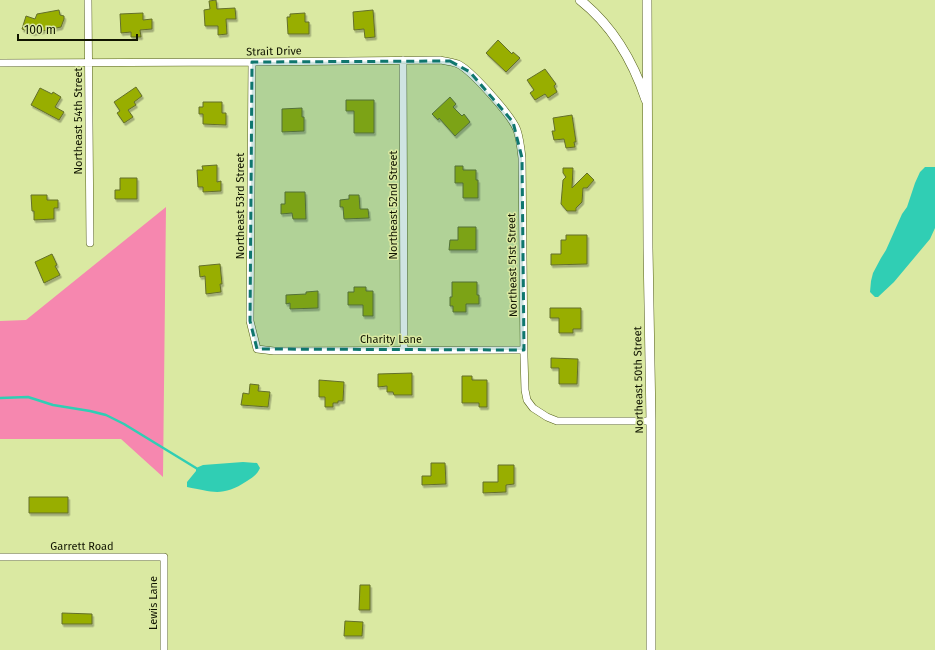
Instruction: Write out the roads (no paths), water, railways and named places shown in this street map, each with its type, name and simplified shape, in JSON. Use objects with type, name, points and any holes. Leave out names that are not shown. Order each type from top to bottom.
[{"type":"street","name":"Northeast 54th Street","points":[[88,0],[90,243]]},
{"type":"street","name":"Northeast 50th Street","points":[[580,0],[605,22],[620,43],[640,83],[648,109]]},
{"type":"street","name":"Northeast 50th Street","points":[[647,0],[648,248],[651,421],[651,650]]},
{"type":"street","name":"Northeast 52nd Street","points":[[403,60],[404,350]]},
{"type":"street","name":"Strait Drive","points":[[0,63],[440,60],[457,64],[477,79],[513,122],[517,130]]},
{"type":"street","name":"Northeast 53rd Street","points":[[252,62],[250,321],[257,349]]},
{"type":"street","name":"Northeast 51st Street","points":[[517,130],[522,158],[524,350],[525,390],[527,400],[533,408],[558,421],[651,421]]},
{"type":"street","name":"Charity Lane","points":[[257,349],[274,351],[524,350]]},
{"type":"street","name":"Garrett Road","points":[[0,556],[164,557]]},
{"type":"street","name":"Lewis Lane","points":[[164,557],[164,650]]},
{"type":"water","points":[[925,167],[935,167],[935,228],[930,239],[894,282],[878,297],[875,297],[870,292],[873,273],[886,250],[902,214],[907,207],[920,172]]},
{"type":"water","points":[[243,462],[257,463],[260,468],[253,477],[239,486],[218,492],[187,487],[187,482],[196,471],[196,468],[203,465]]},
{"type":"waterway","points":[[0,398],[28,397],[53,405],[106,415],[124,424],[196,468]]}]
